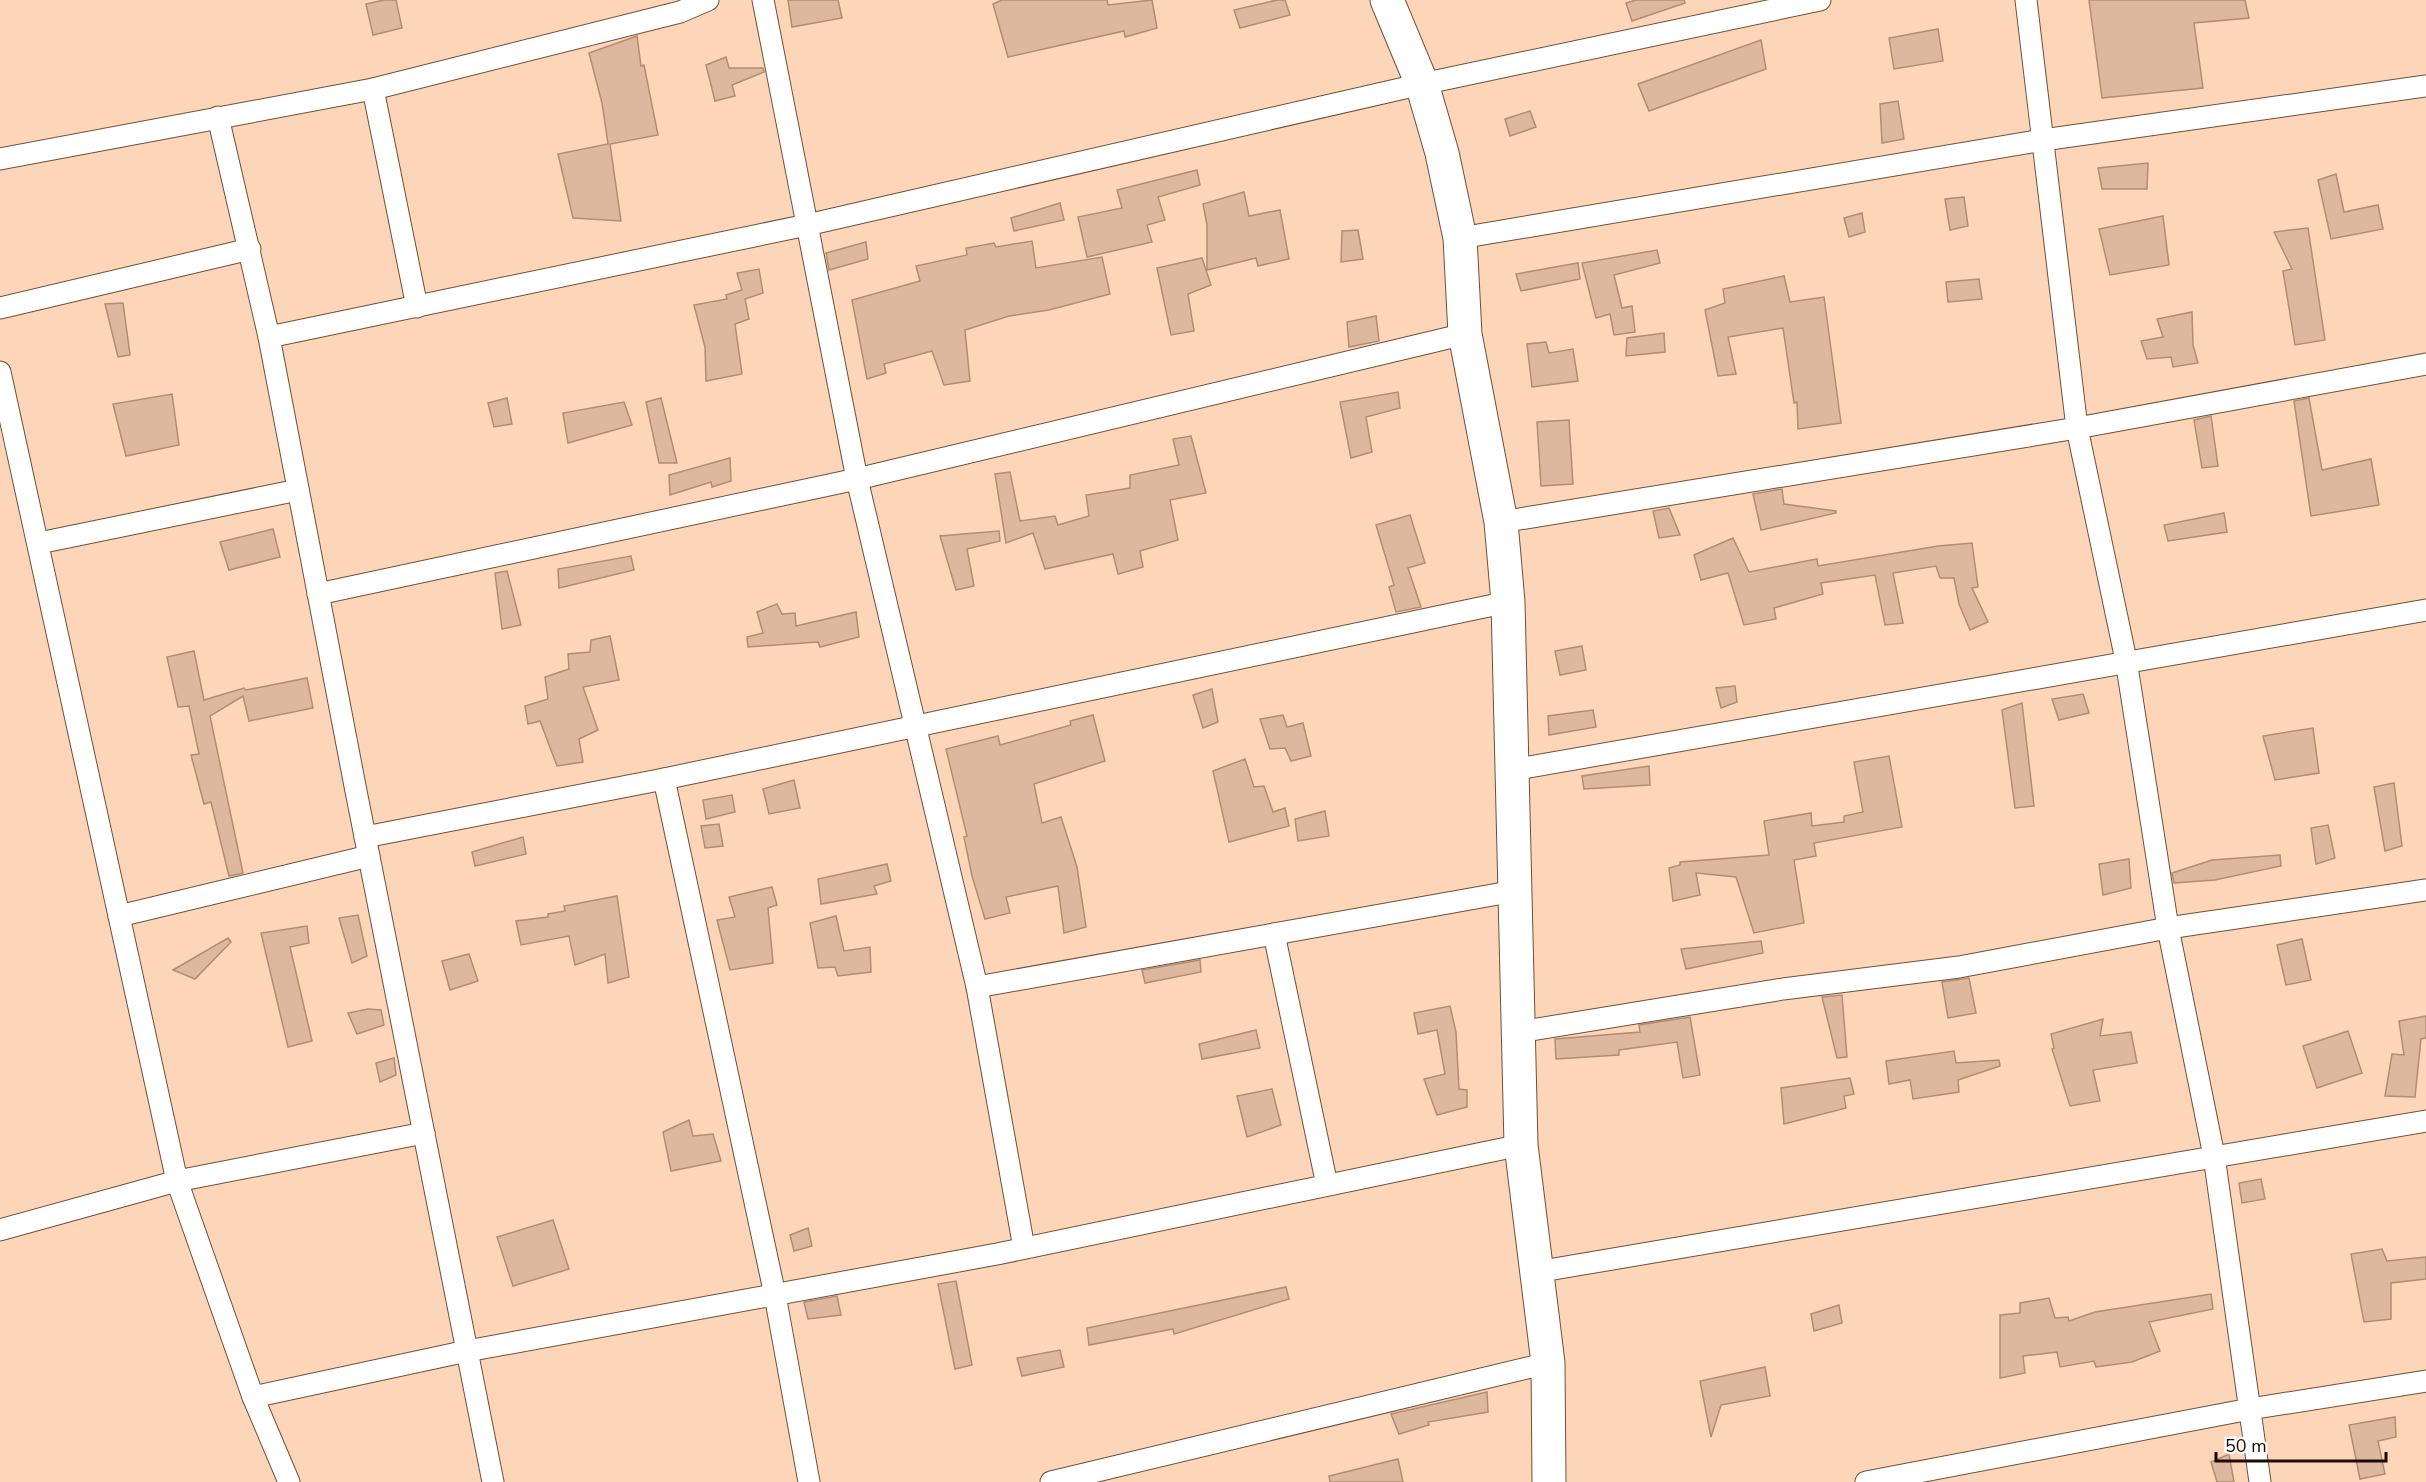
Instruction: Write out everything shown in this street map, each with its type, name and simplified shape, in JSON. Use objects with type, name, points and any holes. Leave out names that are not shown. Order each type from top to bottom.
[{"type":"highway","points":[[1387,0],[1422,84],[1442,153],[1460,238],[1465,334],[1501,522],[1508,602],[1521,1145],[1548,1363],[1549,1482]]},
{"type":"street","points":[[0,159],[373,89],[680,12],[708,0]]},
{"type":"street","points":[[763,0],[857,479],[977,987],[1024,1248]]},
{"type":"street","points":[[269,337],[807,225],[1768,5],[1820,0]]},
{"type":"street","points":[[2026,0],[2077,428],[2126,660],[2168,928],[2214,1156],[2260,1482]]},
{"type":"street","points":[[1460,238],[2043,140],[2426,86]]},
{"type":"street","points":[[373,89],[417,307]]},
{"type":"street","points":[[218,117],[269,337],[367,846],[494,1482]]},
{"type":"street","points":[[0,308],[250,249]]},
{"type":"street","points":[[318,594],[857,479],[1465,334]]},
{"type":"street","points":[[1501,522],[2077,428],[2426,364]]},
{"type":"street","points":[[0,372],[177,1181],[253,1397],[289,1482]]},
{"type":"street","points":[[39,543],[298,490]]},
{"type":"street","points":[[119,916],[367,846],[664,779],[1508,602]]},
{"type":"street","points":[[1512,770],[2126,660],[2426,610]]},
{"type":"street","points":[[664,779],[775,1295],[809,1482]]},
{"type":"street","points":[[1519,1032],[1783,989],[1959,968],[2168,928],[2426,890]]},
{"type":"street","points":[[977,987],[1515,891]]},
{"type":"street","points":[[1274,934],[1327,1185]]},
{"type":"street","points":[[1536,1272],[2426,1121]]},
{"type":"street","points":[[0,1230],[177,1181],[424,1133]]},
{"type":"street","points":[[253,1397],[467,1351],[1024,1248],[1521,1145]]},
{"type":"street","points":[[1051,1482],[1548,1363]]},
{"type":"street","points":[[1866,1482],[2250,1409],[2426,1381]]},
{"type":"building","points":[[396,0],[402,28],[373,35],[366,4]]},
{"type":"building","points":[[788,0],[838,0],[842,18],[792,27]]},
{"type":"building","points":[[1002,0],[1107,0],[1108,5],[1152,0],[1157,28],[1125,37],[1124,31],[1008,57],[993,4]]},
{"type":"building","points":[[1285,0],[1290,15],[1240,28],[1234,10]]},
{"type":"building","points":[[1636,0],[1684,0],[1685,3],[1632,21],[1626,3]]},
{"type":"building","points":[[2089,0],[2245,0],[2249,18],[2194,23],[2203,88],[2102,98]]},
{"type":"building","points":[[1938,29],[1943,61],[1894,69],[1889,38]]},
{"type":"building","points":[[637,36],[641,66],[644,65],[658,135],[610,144],[621,221],[573,218],[558,154],[608,144],[602,103],[589,53]]},
{"type":"building","points":[[1761,40],[1766,69],[1649,111],[1638,84]]},
{"type":"building","points":[[726,57],[729,68],[763,68],[764,72],[732,85],[735,96],[715,101],[706,65]]},
{"type":"building","points":[[1898,101],[1904,139],[1882,143],[1880,104]]},
{"type":"building","points":[[1530,111],[1536,127],[1510,136],[1505,119]]},
{"type":"building","points":[[2148,163],[2147,189],[2102,189],[2098,168]]},
{"type":"building","points":[[1197,170],[1200,185],[1158,197],[1165,220],[1147,225],[1152,242],[1087,257],[1078,217],[1122,208],[1117,190]]},
{"type":"building","points":[[2336,174],[2344,212],[2378,205],[2383,229],[2331,239],[2318,180]]},
{"type":"building","points":[[1244,192],[1249,216],[1280,210],[1289,259],[1258,266],[1256,258],[1207,270],[1207,225],[1203,204]]},
{"type":"building","points":[[1964,197],[1968,226],[1950,230],[1945,199]]},
{"type":"building","points":[[1060,203],[1064,220],[1014,231],[1011,218]]},
{"type":"building","points":[[1862,213],[1865,232],[1849,237],[1844,218]]},
{"type":"building","points":[[2163,216],[2169,265],[2110,275],[2099,229]]},
{"type":"building","points":[[2308,228],[2325,340],[2295,345],[2283,271],[2292,269],[2274,232]]},
{"type":"building","points":[[1358,230],[1363,259],[1341,262],[1342,231]]},
{"type":"building","points":[[1032,241],[1036,268],[1102,257],[1110,294],[1049,310],[1009,316],[965,330],[970,381],[944,385],[932,351],[884,364],[886,373],[867,379],[852,300],[920,281],[916,266],[967,255],[966,248],[994,243],[996,247]]},
{"type":"building","points":[[866,242],[868,259],[829,270],[826,253]]},
{"type":"building","points":[[1657,250],[1660,263],[1614,275],[1622,308],[1632,306],[1635,332],[1614,335],[1610,314],[1596,318],[1582,263]]},
{"type":"building","points":[[1202,258],[1211,285],[1188,294],[1194,331],[1171,335],[1157,268]]},
{"type":"building","points":[[1578,263],[1580,279],[1521,291],[1516,274]]},
{"type":"building","points":[[759,269],[763,293],[745,299],[749,319],[735,324],[742,374],[706,381],[705,347],[694,305],[727,299],[726,295],[742,290],[737,273]]},
{"type":"building","points":[[1784,276],[1790,302],[1824,297],[1841,423],[1798,429],[1797,402],[1794,403],[1783,328],[1728,337],[1736,374],[1718,376],[1705,310],[1725,303],[1723,289]]},
{"type":"building","points":[[1979,279],[1982,299],[1948,302],[1946,282]]},
{"type":"building","points":[[123,303],[130,355],[118,357],[105,304]]},
{"type":"building","points":[[2192,312],[2193,345],[2198,363],[2173,367],[2171,357],[2147,359],[2141,341],[2163,337],[2157,319]]},
{"type":"building","points":[[1376,316],[1379,341],[1349,347],[1347,322]]},
{"type":"building","points":[[1664,333],[1665,352],[1626,356],[1627,338]]},
{"type":"building","points":[[1546,342],[1549,353],[1573,349],[1578,381],[1532,387],[1527,344]]},
{"type":"building","points":[[1398,392],[1400,408],[1366,417],[1372,452],[1351,458],[1340,402]]},
{"type":"building","points":[[172,394],[179,445],[126,456],[113,404]]},
{"type":"building","points":[[507,398],[512,424],[494,427],[488,403]]},
{"type":"building","points":[[661,398],[677,463],[659,463],[646,402]]},
{"type":"building","points":[[2309,398],[2322,470],[2371,459],[2379,505],[2311,516],[2294,401]]},
{"type":"building","points":[[624,402],[632,425],[568,443],[563,413]]},
{"type":"building","points":[[2211,416],[2218,466],[2202,468],[2194,420]]},
{"type":"building","points":[[1569,420],[1573,484],[1541,486],[1537,422]]},
{"type":"building","points":[[1191,436],[1206,493],[1170,500],[1178,540],[1140,551],[1143,567],[1118,574],[1113,554],[1045,569],[1033,533],[1006,543],[995,474],[1010,472],[1020,521],[1055,516],[1058,525],[1089,516],[1086,495],[1130,488],[1130,475],[1179,465],[1173,439]]},
{"type":"building","points":[[730,458],[731,481],[712,487],[711,482],[670,495],[669,475]]},
{"type":"building","points":[[1782,489],[1784,504],[1836,511],[1836,513],[1761,530],[1753,494]]},
{"type":"building","points":[[1669,508],[1680,535],[1659,538],[1653,511]]},
{"type":"building","points":[[2224,513],[2227,532],[2168,541],[2164,525]]},
{"type":"building","points":[[1410,515],[1425,563],[1408,568],[1421,607],[1396,612],[1389,587],[1394,585],[1376,525]]},
{"type":"building","points":[[273,529],[280,557],[229,570],[220,542]]},
{"type":"building","points":[[999,531],[1000,541],[967,549],[974,586],[956,590],[940,536]]},
{"type":"building","points":[[1733,538],[1749,572],[1817,559],[1818,566],[1938,546],[1972,543],[1978,587],[1972,588],[1988,622],[1970,630],[1959,604],[1954,578],[1940,578],[1936,566],[1893,573],[1903,623],[1885,625],[1875,575],[1821,583],[1823,594],[1774,608],[1776,619],[1744,625],[1728,573],[1701,580],[1694,555]]},
{"type":"building","points":[[631,556],[634,570],[559,588],[558,569]]},
{"type":"building","points":[[507,571],[521,625],[502,629],[495,573]]},
{"type":"building","points":[[777,604],[782,614],[795,613],[796,626],[856,612],[859,637],[820,647],[818,642],[748,647],[747,637],[763,633],[757,612]]},
{"type":"building","points":[[610,636],[619,680],[583,687],[598,730],[579,739],[583,762],[557,766],[540,721],[528,724],[525,706],[548,699],[545,677],[569,669],[568,654],[590,652],[591,640]]},
{"type":"building","points":[[1582,646],[1586,670],[1560,675],[1555,651]]},
{"type":"building","points":[[194,651],[204,700],[244,688],[246,690],[307,678],[313,708],[249,721],[243,696],[210,716],[243,873],[229,876],[211,802],[204,804],[191,755],[199,754],[189,706],[178,707],[167,657]]},
{"type":"building","points":[[1735,686],[1737,702],[1721,708],[1716,688]]},
{"type":"building","points":[[1212,689],[1218,722],[1203,728],[1193,695]]},
{"type":"building","points":[[2083,694],[2089,713],[2059,720],[2052,699]]},
{"type":"building","points":[[2022,703],[2034,806],[2015,808],[2002,710]]},
{"type":"building","points":[[1593,710],[1596,727],[1549,735],[1548,716]]},
{"type":"building","points":[[1093,715],[1105,761],[1034,784],[1042,823],[1061,817],[1077,867],[1086,927],[1064,933],[1058,886],[1006,897],[1010,913],[985,919],[972,876],[964,837],[967,836],[946,749],[998,736],[1000,745],[1071,725],[1070,721]]},
{"type":"building","points":[[1283,715],[1287,727],[1303,723],[1311,756],[1291,761],[1285,748],[1270,749],[1260,719]]},
{"type":"building","points":[[2313,728],[2319,773],[2275,780],[2263,736]]},
{"type":"building","points":[[1889,756],[1902,827],[1814,843],[1816,856],[1794,860],[1804,923],[1754,933],[1736,877],[1696,873],[1700,895],[1673,901],[1669,868],[1680,865],[1680,862],[1769,855],[1764,821],[1811,813],[1812,826],[1844,822],[1844,816],[1863,812],[1854,762]]},
{"type":"building","points":[[1245,759],[1254,787],[1264,786],[1273,812],[1285,808],[1289,826],[1229,842],[1213,771]]},
{"type":"building","points":[[1649,766],[1650,785],[1584,789],[1582,776]]},
{"type":"building","points":[[794,780],[800,808],[769,814],[763,789]]},
{"type":"building","points":[[2394,783],[2402,846],[2385,851],[2374,787]]},
{"type":"building","points":[[732,795],[735,812],[706,819],[703,800]]},
{"type":"building","points":[[1325,811],[1329,836],[1298,841],[1295,819]]},
{"type":"building","points":[[719,824],[723,846],[705,848],[701,826]]},
{"type":"building","points":[[2328,825],[2335,858],[2316,864],[2311,828]]},
{"type":"building","points":[[523,837],[526,854],[475,866],[472,852]]},
{"type":"building","points":[[2280,855],[2281,866],[2215,880],[2174,883],[2172,873],[2212,860]]},
{"type":"building","points":[[2129,859],[2131,888],[2103,895],[2099,864]]},
{"type":"building","points":[[887,864],[891,881],[874,886],[877,894],[821,904],[818,879]]},
{"type":"building","points":[[772,887],[777,905],[768,908],[773,963],[730,970],[717,920],[735,917],[729,897]]},
{"type":"building","points":[[617,896],[629,977],[608,983],[605,954],[575,965],[569,936],[521,945],[516,921],[548,917],[548,914],[565,911],[564,906]]},
{"type":"building","points":[[358,915],[367,956],[352,963],[339,918]]},
{"type":"building","points":[[836,916],[844,951],[870,947],[871,972],[838,976],[835,967],[818,968],[810,923]]},
{"type":"building","points":[[307,926],[309,943],[290,947],[312,1041],[288,1047],[261,933]]},
{"type":"building","points":[[228,938],[231,942],[195,979],[173,970]]},
{"type":"building","points":[[2302,939],[2311,980],[2286,985],[2277,945]]},
{"type":"building","points":[[1761,941],[1763,953],[1686,969],[1681,949]]},
{"type":"building","points":[[469,954],[478,981],[450,990],[442,961]]},
{"type":"building","points":[[1200,960],[1201,972],[1145,983],[1142,970]]},
{"type":"building","points":[[1969,978],[1976,1013],[1948,1018],[1942,982]]},
{"type":"building","points":[[1842,995],[1847,1057],[1837,1058],[1822,997]]},
{"type":"building","points":[[1450,1006],[1456,1032],[1459,1089],[1467,1090],[1467,1107],[1437,1115],[1424,1079],[1445,1074],[1437,1030],[1418,1034],[1414,1013]]},
{"type":"building","points":[[368,1009],[381,1010],[384,1025],[357,1034],[348,1013]]},
{"type":"building","points":[[2426,1016],[2426,1038],[2421,1039],[2415,1097],[2385,1096],[2392,1054],[2404,1055],[2399,1021]]},
{"type":"building","points":[[1690,1017],[1700,1075],[1683,1078],[1677,1042],[1619,1050],[1619,1055],[1556,1059],[1555,1039],[1640,1032],[1639,1025]]},
{"type":"building","points":[[2103,1019],[2100,1036],[2131,1032],[2137,1063],[2093,1070],[2100,1101],[2070,1106],[2052,1049],[2054,1048],[2051,1034]]},
{"type":"building","points":[[1256,1030],[1260,1048],[1202,1059],[1199,1044]]},
{"type":"building","points":[[2348,1031],[2362,1073],[2317,1088],[2303,1046]]},
{"type":"building","points":[[1954,1051],[1956,1063],[1999,1060],[2000,1066],[1958,1080],[1959,1092],[1913,1099],[1910,1080],[1889,1084],[1886,1061]]},
{"type":"building","points":[[394,1058],[396,1075],[380,1082],[376,1063]]},
{"type":"building","points":[[1850,1078],[1854,1094],[1844,1096],[1846,1108],[1784,1124],[1781,1088]]},
{"type":"building","points":[[1272,1089],[1281,1125],[1247,1137],[1237,1096]]},
{"type":"building","points":[[689,1120],[693,1136],[713,1134],[721,1161],[671,1171],[663,1132]]},
{"type":"building","points":[[2261,1179],[2265,1199],[2242,1203],[2239,1183]]},
{"type":"building","points":[[553,1220],[569,1269],[513,1286],[497,1237]]},
{"type":"building","points":[[808,1228],[812,1246],[794,1251],[790,1235]]},
{"type":"building","points":[[2382,1249],[2387,1261],[2426,1257],[2426,1279],[2391,1283],[2391,1319],[2364,1322],[2351,1254]]},
{"type":"building","points":[[956,1281],[972,1365],[955,1369],[938,1284]]},
{"type":"building","points":[[1286,1287],[1289,1299],[1174,1334],[1173,1329],[1089,1345],[1087,1328]]},
{"type":"building","points":[[2211,1294],[2213,1309],[2149,1322],[2160,1351],[2132,1362],[2096,1367],[2094,1361],[2060,1367],[2057,1352],[2023,1356],[2025,1373],[2000,1378],[2000,1315],[2020,1313],[2020,1303],[2049,1298],[2055,1318],[2068,1317],[2069,1321],[2095,1312]]},
{"type":"building","points":[[837,1296],[841,1315],[808,1319],[804,1302]]},
{"type":"building","points":[[1839,1305],[1842,1323],[1814,1331],[1811,1314]]},
{"type":"building","points":[[1060,1350],[1064,1367],[1022,1376],[1017,1358]]},
{"type":"building","points":[[1765,1367],[1770,1396],[1721,1405],[1711,1437],[1700,1381]]},
{"type":"building","points":[[1487,1392],[1488,1412],[1428,1422],[1429,1425],[1399,1434],[1391,1414]]},
{"type":"building","points":[[2395,1417],[2396,1437],[2378,1441],[2385,1474],[2360,1479],[2349,1425]]},
{"type":"building","points":[[2229,1454],[2234,1482],[2217,1482],[2211,1462]]},
{"type":"building","points":[[1398,1459],[1403,1482],[1330,1482],[1329,1476]]}]
